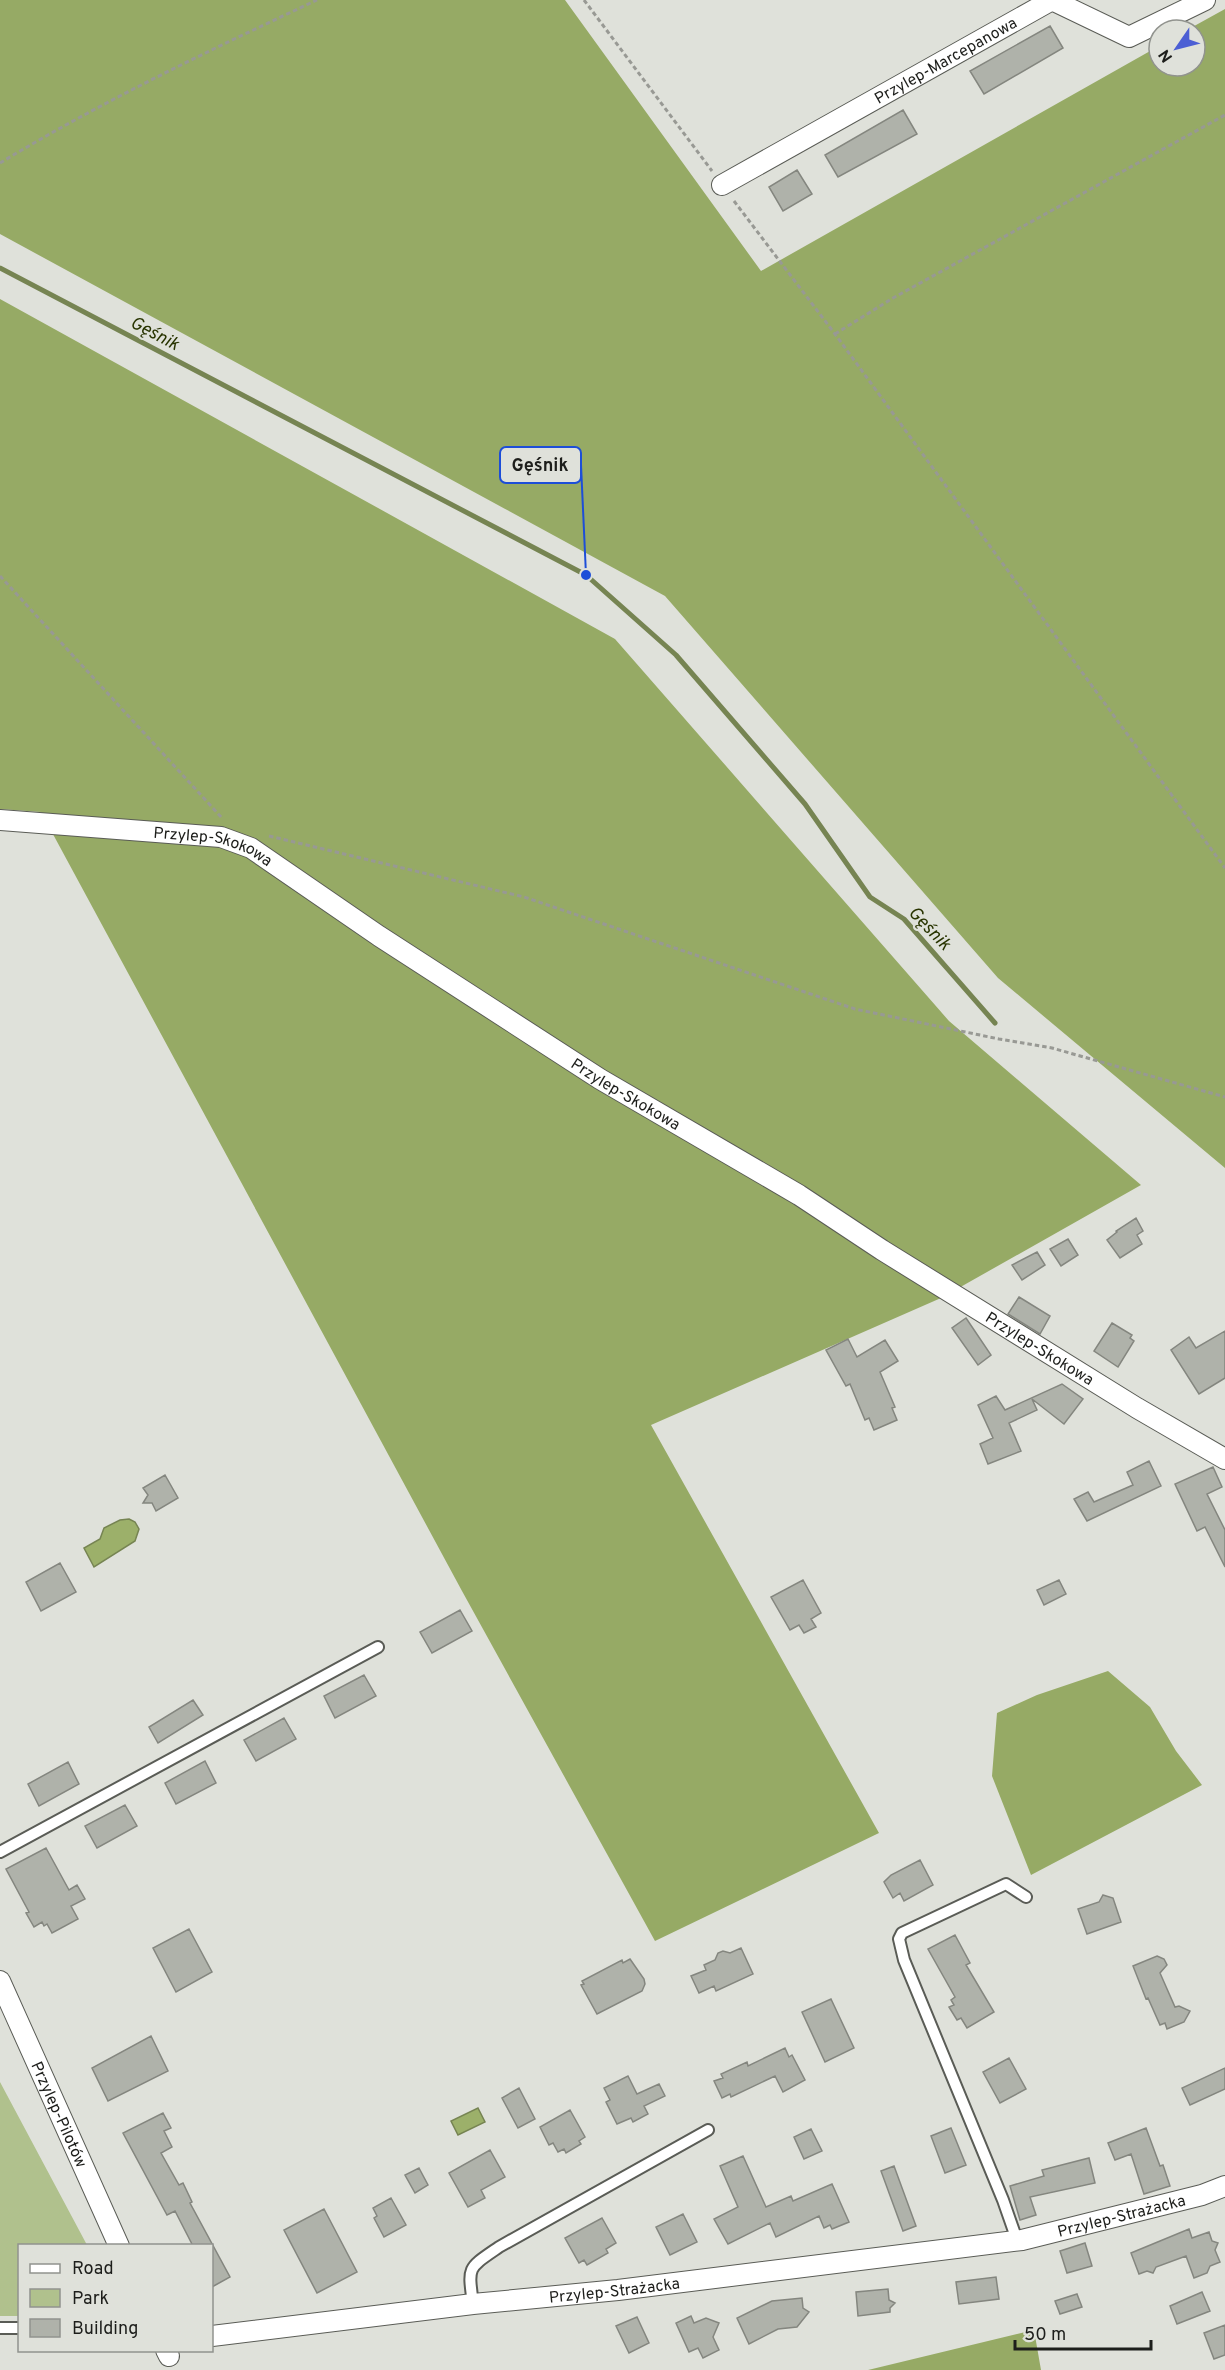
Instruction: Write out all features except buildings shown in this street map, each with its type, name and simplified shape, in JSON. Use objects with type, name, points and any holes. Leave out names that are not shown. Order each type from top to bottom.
[{"type":"street","name":"Przylep-Marcepanowa","points":[[722,185],[1052,0],[1129,37],[1205,0]]},
{"type":"street","name":"Przylep-Skokowa","points":[[0,820],[221,837],[251,848],[379,936],[600,1079],[799,1195],[882,1250],[1137,1408],[1225,1459]]},
{"type":"street","name":"Przylep-Pilotów","points":[[0,1981],[118,2244]]},
{"type":"street","name":"Przylep-Strażacka","points":[[213,2336],[473,2304],[618,2290],[1017,2240],[1202,2195],[1225,2186]]},
{"type":"lane","points":[[0,1852],[378,1647]]},
{"type":"lane","points":[[1017,2240],[1003,2200],[904,1960],[899,1939],[902,1933],[1006,1884],[1026,1897]]},
{"type":"lane","points":[[473,2304],[469,2276],[473,2265],[499,2247],[708,2130]]},
{"type":"lane","points":[[0,2328],[18,2328]]},
{"type":"path","points":[[0,163],[118,99],[317,0]]},
{"type":"path","points":[[584,0],[835,334],[1225,868]]},
{"type":"path","points":[[835,334],[893,298],[1225,115]]},
{"type":"path","points":[[0,576],[224,820]]},
{"type":"path","points":[[265,836],[524,897],[855,1009],[1052,1048],[1225,1097]]},
{"type":"green space","points":[[0,2082],[86,2244],[18,2244],[18,2316],[0,2316]]},
{"type":"shaded area","points":[[0,0],[565,0],[761,271],[1147,53],[1147,78],[1207,78],[1207,19],[1225,9],[1225,1168],[998,978],[665,596],[0,234]]},
{"type":"shaded area","points":[[0,299],[615,639],[949,1021],[1141,1185],[941,1298],[651,1425],[879,1833],[655,1941],[462,1591],[41,812],[0,809]]},
{"type":"shaded area","points":[[129,1519],[135,1522],[139,1529],[135,1541],[94,1567],[84,1548],[100,1539],[104,1528],[120,1520]]},
{"type":"shaded area","points":[[1108,1671],[1150,1707],[1176,1751],[1202,1785],[1031,1875],[992,1776],[997,1713],[1037,1695]]},
{"type":"shaded area","points":[[478,2108],[485,2122],[458,2135],[451,2121]]},
{"type":"shaded area","points":[[1034,2330],[1041,2370],[868,2370]]},
{"type":"waterway","name":"Gęśnik","points":[[0,268],[586,575],[676,655],[805,804],[870,897],[904,919],[995,1023]]},
{"type":"place","name":"Gęśnik","points":[[586,575]]}]
